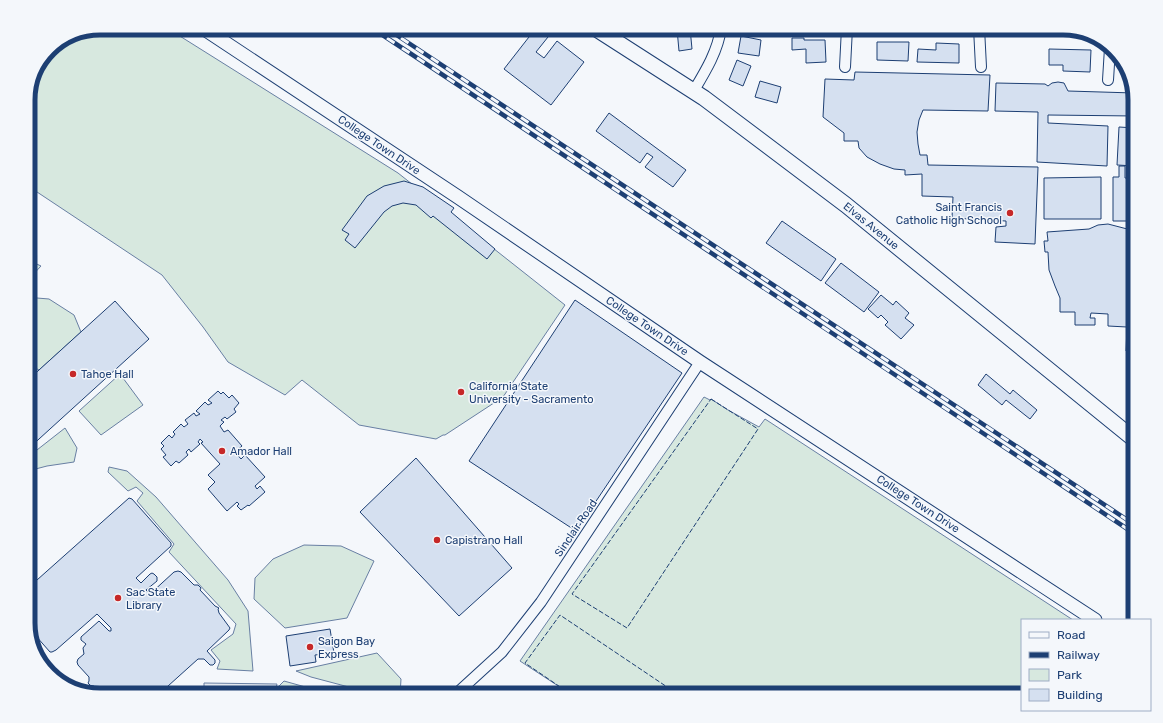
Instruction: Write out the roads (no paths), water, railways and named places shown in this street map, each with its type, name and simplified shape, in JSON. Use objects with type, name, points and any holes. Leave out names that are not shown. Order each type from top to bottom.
[{"type":"main road","name":"Elvas Avenue","points":[[606,35],[704,98],[846,205],[1128,434]]},
{"type":"street","name":"College Town Drive","points":[[214,35],[458,197],[700,362],[1093,619]]},
{"type":"street","points":[[693,92],[714,52],[720,35]]},
{"type":"street","points":[[845,67],[847,35]]},
{"type":"street","points":[[979,35],[981,67]]},
{"type":"street","points":[[1108,80],[1110,55]]},
{"type":"street","name":"Sinclair Road","points":[[464,688],[502,652],[541,602],[700,362]]},
{"type":"railway","points":[[383,35],[1128,529]]},
{"type":"railway","points":[[397,35],[1128,520]]},
{"type":"place","name":"Saint Francis Catholic High School","points":[[1010,213]]},
{"type":"place","name":"Tahoe Hall","points":[[73,374]]},
{"type":"place","name":"California State University - Sacramento","points":[[461,392]]},
{"type":"place","name":"Amador Hall","points":[[222,451]]},
{"type":"place","name":"Capistrano Hall","points":[[437,540]]},
{"type":"place","name":"Sac State Library","points":[[118,598]]},
{"type":"place","name":"Saigon Bay Express","points":[[310,647]]}]
